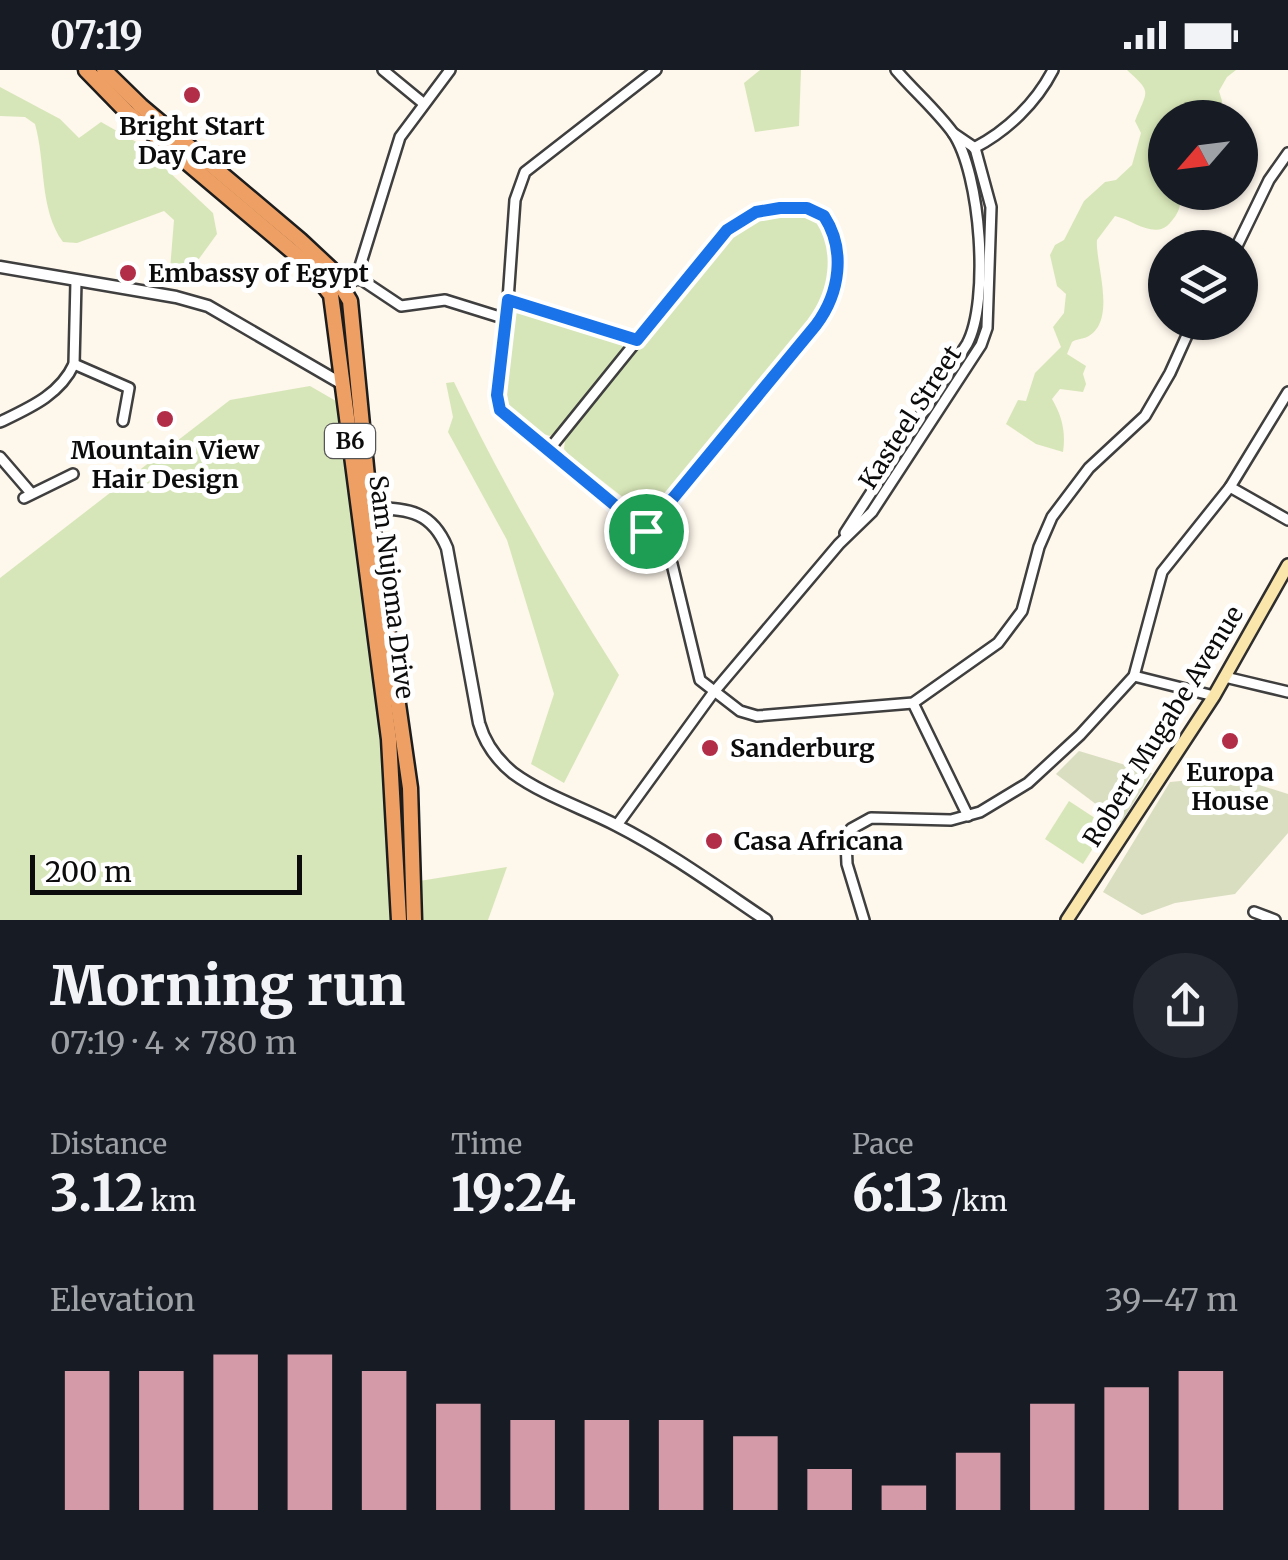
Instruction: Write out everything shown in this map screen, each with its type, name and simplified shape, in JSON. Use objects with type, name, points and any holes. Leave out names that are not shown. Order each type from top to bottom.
[{"type":"highway","name":"Sam Nujoma Drive","points":[[86,70],[126,110],[320,278],[343,287]]},
{"type":"highway","name":"Sam Nujoma Drive","points":[[104,70],[300,240],[331,269],[343,287],[354,324],[365,507],[394,791],[399,920]]},
{"type":"highway","name":"Sam Nujoma Drive","points":[[343,287],[343,384],[410,788],[414,920]]},
{"type":"main road","name":"Robert Mugabe Avenue","points":[[1072,917],[1139,806],[1214,696],[1288,565]]},
{"type":"street","points":[[383,70],[423,103]]},
{"type":"street","points":[[450,70],[396,146],[343,287],[370,283],[401,306],[445,300],[506,319]]},
{"type":"street","points":[[656,70],[525,172],[515,200],[498,406],[508,419],[663,546],[672,564],[698,674],[713,694],[750,715],[863,710],[914,703],[987,652],[1015,622],[1026,600],[1039,546],[1052,516],[1089,468],[1145,416],[1185,340]]},
{"type":"street","name":"Kasteel Street","points":[[838,544],[973,330],[979,220],[961,150],[953,134],[896,70]]},
{"type":"street","points":[[1045,70],[1045,85]]},
{"type":"street","points":[[961,150],[975,148],[1020,114],[1053,70]]},
{"type":"street","name":"Kasteel Street","points":[[617,825],[713,694],[838,544],[872,512],[986,334],[992,207],[975,148],[953,134]]},
{"type":"street","points":[[1245,230],[1269,180],[1288,152]]},
{"type":"street","points":[[548,452],[727,230],[756,212],[800,208],[819,212],[835,238],[837,279],[829,308],[646,531]]},
{"type":"street","points":[[0,267],[208,306],[358,391]]},
{"type":"street","points":[[0,422],[57,389],[74,364],[76,280]]},
{"type":"street","points":[[508,300],[637,340]]},
{"type":"street","points":[[74,364],[129,388],[124,421]]},
{"type":"street","points":[[864,920],[846,864],[846,841],[854,825],[878,816],[932,820],[968,816],[1009,797],[1080,735],[1134,676],[1162,572],[1230,486],[1288,392]]},
{"type":"street","points":[[0,457],[27,496],[73,474]]},
{"type":"street","points":[[1230,486],[1288,520]]},
{"type":"street","points":[[365,507],[420,514],[435,524],[441,534],[447,548],[479,723],[491,750],[518,777],[617,825],[696,871],[766,920]]},
{"type":"street","points":[[1134,676],[1214,696]]},
{"type":"street","points":[[1225,677],[1288,692]]},
{"type":"street","points":[[914,703],[968,816]]},
{"type":"street","points":[[1254,912],[1275,920]]},
{"type":"green space","points":[[760,70],[801,70],[799,126],[755,132],[744,83]]},
{"type":"green space","points":[[1127,70],[1236,70],[1219,91],[1222,100],[1148,100],[1148,210],[1178,210],[1158,230],[1115,216],[1097,240],[1103,292],[1101,319],[1087,337],[1072,342],[1067,354],[1086,366],[1086,384],[1083,392],[1060,389],[1052,399],[1062,424],[1063,452],[1036,444],[1006,424],[1018,400],[1026,401],[1035,373],[1061,347],[1053,327],[1064,313],[1066,294],[1057,286],[1050,255],[1055,245],[1064,240],[1084,201],[1132,165],[1141,133],[1135,121],[1145,92]]},
{"type":"green space","points":[[0,87],[60,119],[79,138],[101,122],[138,143],[213,213],[217,234],[185,278],[170,270],[174,220],[164,211],[77,243],[63,242],[46,200],[35,124],[25,117],[0,116]]},
{"type":"green space","points":[[794,213],[811,215],[820,222],[830,246],[827,292],[819,316],[658,509],[643,513],[569,455],[564,449],[565,440],[732,232],[761,218]]},
{"type":"green space","points":[[526,309],[622,341],[623,350],[550,436],[540,433],[507,405],[504,392],[512,317],[518,310]]},
{"type":"green space","points":[[454,382],[532,531],[619,675],[564,783],[531,764],[554,694],[507,540],[448,432],[453,417],[446,383]]},
{"type":"green space","points":[[310,386],[336,401],[384,735],[393,920],[0,920],[0,578],[230,400]]},
{"type":"green space","points":[[1079,751],[1152,773],[1121,823],[1056,774]]},
{"type":"green space","points":[[1223,777],[1288,794],[1288,833],[1235,894],[1175,903],[1142,915],[1103,892],[1170,782]]},
{"type":"green space","points":[[1069,801],[1107,826],[1083,864],[1045,839]]},
{"type":"green space","points":[[507,867],[488,920],[414,920],[413,882]]},
{"type":"place","name":"Bright Start Day Care","points":[[192,95]]},
{"type":"place","name":"Embassy of Egypt","points":[[128,273]]},
{"type":"place","name":"Mountain View Hair Design","points":[[165,419]]},
{"type":"place","name":"Europa House","points":[[1230,741]]},
{"type":"place","name":"Sanderburg","points":[[710,748]]},
{"type":"place","name":"Casa Africana","points":[[714,841]]},
{"type":"route","points":[[780,208],[814,210],[824,216],[835,238],[836,292],[829,308],[646,531],[500,410],[497,395],[508,300],[637,340],[740,219],[780,208]]}]
